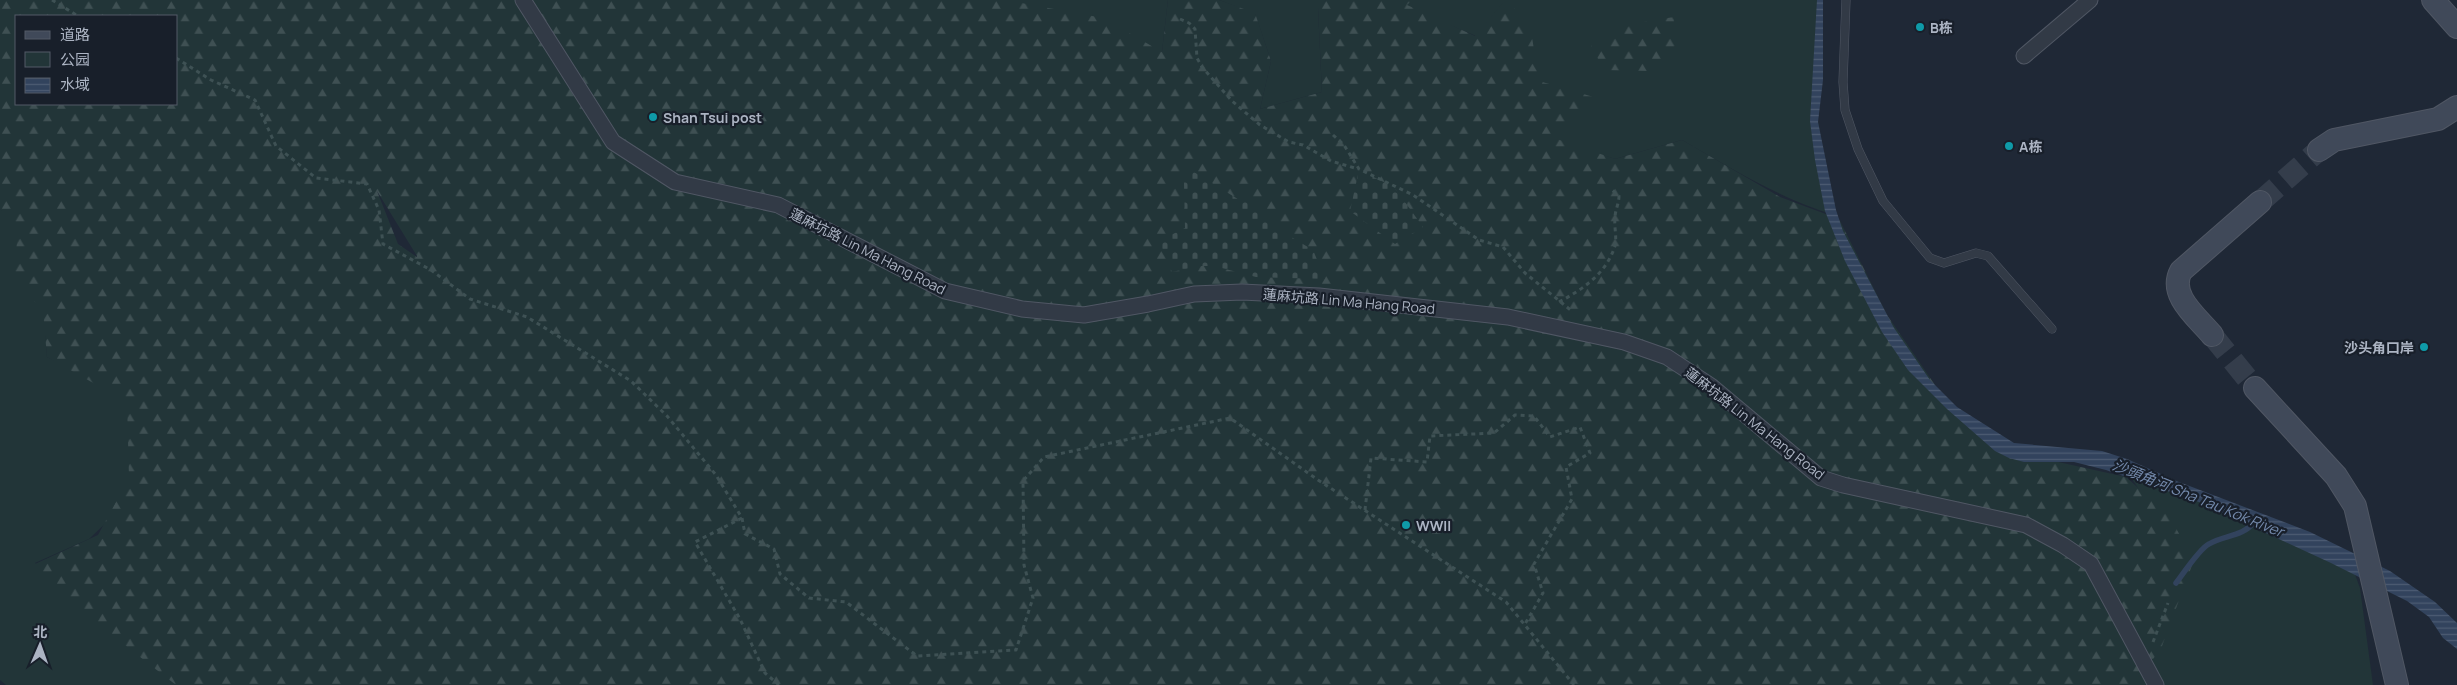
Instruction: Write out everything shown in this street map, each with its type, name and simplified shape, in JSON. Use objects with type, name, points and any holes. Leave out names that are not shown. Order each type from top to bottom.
[{"type":"main road","points":[[2433,0],[2457,27]]},
{"type":"main road","points":[[2319,150],[2334,140],[2438,119],[2457,106]]},
{"type":"main road","points":[[2212,335],[2179,295],[2176,286],[2177,278],[2181,271],[2260,202]]},
{"type":"main road","points":[[2255,388],[2336,476],[2352,499],[2378,598],[2397,685]]},
{"type":"street","name":"蓮麻坑路 Lin Ma Hang Road","points":[[523,0],[613,142],[675,182],[778,205],[945,291],[1022,309],[1084,314],[1148,304],[1194,294],[1242,292],[1319,296],[1508,317],[1624,342],[1667,357],[1711,386],[1821,478],[1842,485],[2026,526],[2063,545],[2091,564],[2156,685]]},
{"type":"street","points":[[2024,56],[2090,0]]},
{"type":"lane","points":[[1846,0],[1843,82],[1845,110],[1858,150],[1883,201],[1930,258],[1944,263],[1976,253],[1988,256],[2052,329]]},
{"type":"path","points":[[52,0],[76,15]]},
{"type":"path","points":[[1180,19],[1189,22],[1195,29],[1197,58],[1202,68],[1232,101],[1260,125],[1289,142],[1303,146],[1331,161],[1359,169],[1413,195],[1479,240],[1502,247],[1525,273],[1558,302],[1579,316]]},
{"type":"path","points":[[178,59],[211,80],[255,100],[276,146],[316,178],[367,184],[379,210],[383,244],[431,270],[470,299],[527,317],[631,381],[667,416],[716,475],[742,518],[745,534],[774,549],[780,574],[809,598],[846,602],[916,656],[1016,650],[1033,598],[1024,565],[1023,481],[1044,457],[1230,418],[1318,480],[1506,602],[1574,685]]},
{"type":"path","points":[[1333,135],[1344,145],[1359,169]]},
{"type":"path","points":[[1558,302],[1590,283],[1604,267],[1610,255],[1615,244],[1614,218],[1619,204],[1619,196],[1612,190]]},
{"type":"path","points":[[1365,510],[1371,458],[1427,462],[1430,436],[1494,433],[1515,415],[1534,416],[1550,437],[1580,427],[1590,453],[1566,467],[1572,499],[1534,564],[1543,592],[1525,624]]},
{"type":"path","points":[[742,518],[695,542],[740,619],[765,673],[779,685]]},
{"type":"path","points":[[2150,649],[2168,603]]},
{"type":"green space","points":[[0,0],[1005,0],[1103,18],[1162,52],[1168,0],[1219,0],[1255,13],[1271,61],[1260,109],[1322,92],[1318,7],[1326,0],[1412,0],[1407,5],[1475,36],[1505,0],[1508,0],[1531,31],[1539,81],[1597,98],[1557,139],[1615,159],[1682,140],[1780,197],[1839,219],[1887,315],[1948,404],[2022,454],[2126,477],[2169,516],[2194,560],[2162,646],[2147,668],[2156,685],[176,685],[85,614],[35,564],[98,535],[129,478],[127,402],[47,357],[43,310],[14,282],[18,225],[0,209]],"holes":[[[377,191],[417,256],[398,244]]]},
{"type":"green space","points":[[1168,0],[1162,52],[1005,1]]},
{"type":"green space","points":[[1219,0],[1326,0],[1318,8],[1322,92],[1260,109],[1271,61],[1255,14]]},
{"type":"green space","points":[[1408,0],[1817,0],[1818,122],[1834,215],[1775,191],[1682,140],[1615,159],[1548,139],[1533,86],[1503,3],[1476,36],[1401,5]]},
{"type":"green space","points":[[1674,17],[1675,46],[1650,71],[1604,70],[1591,46],[1631,24]]},
{"type":"green space","points":[[1189,169],[1241,201],[1252,200],[1274,227],[1313,250],[1325,279],[1256,277],[1214,266],[1199,266],[1172,272],[1159,241],[1185,228],[1184,182]]},
{"type":"green space","points":[[1359,170],[1394,187],[1423,227],[1395,244],[1350,211]]},
{"type":"green space","points":[[0,209],[19,222],[44,310],[47,357],[129,396],[133,497],[89,539],[35,563],[188,685],[6,685],[0,680]]},
{"type":"green space","points":[[2136,470],[2350,561],[2360,588],[2373,685],[2157,685],[2148,671],[2191,567],[2132,479]]},
{"type":"water","name":"沙頭角河 Sha Tau Kok River","points":[[1817,0],[1823,0],[1823,80],[1818,122],[1836,210],[1843,231],[1894,328],[1930,380],[1957,407],[2014,443],[2102,451],[2127,459],[2179,482],[2310,532],[2390,571],[2435,602],[2457,623],[2457,649],[2443,638],[2429,617],[2407,601],[2331,563],[2199,502],[2106,470],[2074,462],[2024,462],[2009,458],[1995,451],[1947,409],[1908,370],[1882,332],[1845,261],[1825,211],[1810,121]]},
{"type":"waterway","name":"沙頭角河 Sha Tau Kok River","points":[[2176,583],[2205,546],[2239,533],[2254,522]]},
{"type":"tunnel","points":[[2260,202],[2319,150]]},
{"type":"tunnel","points":[[2212,335],[2255,388]]},
{"type":"place","name":"B栋","points":[[1920,27]]},
{"type":"place","name":"Shan Tsui post","points":[[653,117]]},
{"type":"place","name":"A栋","points":[[2009,146]]},
{"type":"place","name":"沙头角口岸","points":[[2424,347]]},
{"type":"place","name":"WWII","points":[[1406,525]]}]
